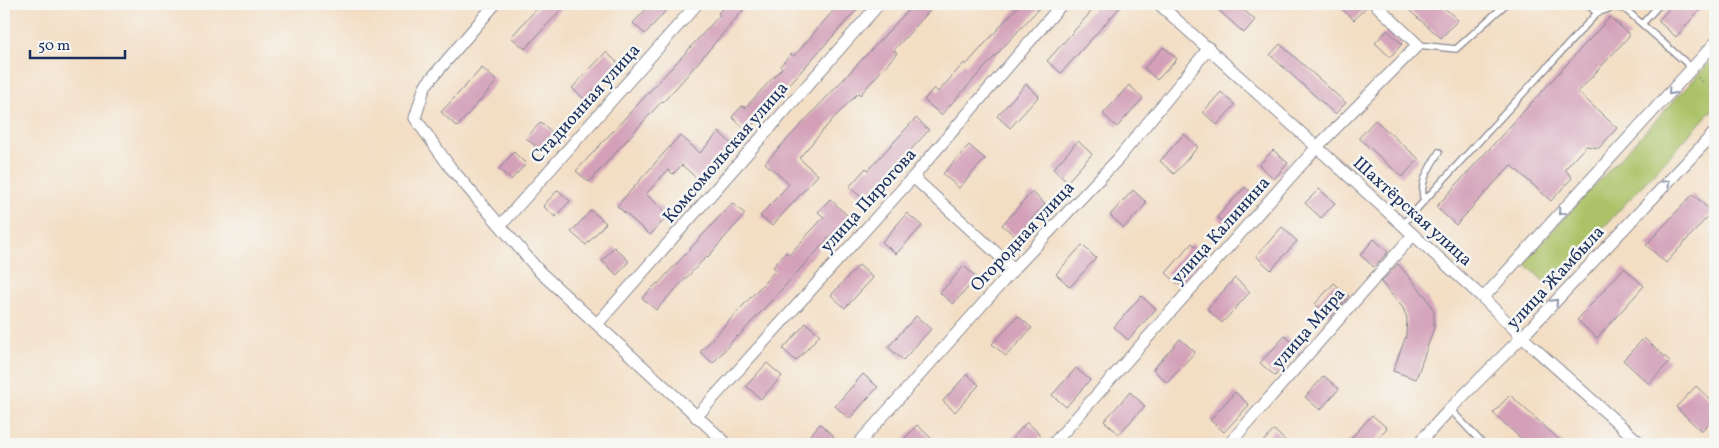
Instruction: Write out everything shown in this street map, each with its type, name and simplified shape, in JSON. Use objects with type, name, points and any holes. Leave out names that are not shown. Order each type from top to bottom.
[{"type":"street","points":[[495,4],[425,86],[415,118],[450,167],[540,272],[727,444]]},
{"type":"street","name":"Стадионная улица","points":[[500,225],[697,4]]},
{"type":"street","name":"Комсомольская улица","points":[[597,324],[879,4]]},
{"type":"street","name":"улица Пирогова","points":[[696,417],[913,176],[1062,4]]},
{"type":"street","name":"Шахтёрская улица","points":[[1159,4],[1483,298],[1522,337],[1642,444]]},
{"type":"street","points":[[1375,4],[1418,45]]},
{"type":"street","points":[[1483,298],[1715,43]]},
{"type":"street","name":"улица Калинина","points":[[1053,444],[1317,147],[1418,45]]},
{"type":"street","name":"Огородная улица","points":[[858,444],[1014,269],[1118,159],[1209,48]]},
{"type":"street","name":"улица Жамбыла","points":[[1418,444],[1522,337],[1715,132]]},
{"type":"street","points":[[913,176],[1014,269]]},
{"type":"street","name":"улица Мира","points":[[1229,444],[1413,235]]},
{"type":"lane","points":[[1418,45],[1456,48],[1506,4]]},
{"type":"lane","points":[[1587,4],[1597,14]]},
{"type":"lane","points":[[1642,24],[1660,4]]},
{"type":"lane","points":[[1402,225],[1597,14],[1614,7],[1625,9],[1690,71]]},
{"type":"lane","points":[[1424,201],[1421,191],[1423,181],[1439,152]]},
{"type":"lane","points":[[1450,409],[1483,444]]},
{"type":"path","points":[[1690,71],[1715,91]]},
{"type":"green space","points":[[1715,57],[1715,107],[1549,286],[1523,262]]},
{"type":"building","points":[[541,4],[566,4],[525,49],[511,37]]},
{"type":"building","points":[[651,4],[672,4],[645,34],[633,23]]},
{"type":"building","points":[[727,4],[738,4],[744,9],[677,87],[589,182],[576,171],[720,15],[718,13]]},
{"type":"building","points":[[839,4],[862,4],[747,131],[732,117],[742,106],[745,108],[782,68],[780,66],[791,54],[794,56]]},
{"type":"building","points":[[914,4],[936,4],[894,50],[897,53],[860,95],[858,93],[799,158],[818,175],[772,226],[760,216],[789,184],[765,163]]},
{"type":"building","points":[[1020,4],[1043,4],[941,115],[924,100],[934,88],[938,92],[964,63],[966,65]]},
{"type":"building","points":[[1098,4],[1123,4],[1061,73],[1047,61]]},
{"type":"building","points":[[1212,4],[1237,4],[1255,20],[1244,33]]},
{"type":"building","points":[[1336,4],[1368,4],[1368,5],[1354,20]]},
{"type":"building","points":[[1402,4],[1440,4],[1458,20],[1441,38]]},
{"type":"building","points":[[1673,4],[1705,4],[1676,37],[1658,21]]},
{"type":"building","points":[[1610,17],[1630,35],[1578,92],[1617,128],[1599,148],[1586,146],[1565,169],[1572,178],[1551,201],[1511,165],[1456,225],[1436,207]]},
{"type":"building","points":[[1387,30],[1402,44],[1390,57],[1375,43]]},
{"type":"building","points":[[1280,44],[1346,103],[1335,114],[1270,55]]},
{"type":"building","points":[[1164,47],[1177,59],[1157,80],[1144,68]]},
{"type":"building","points":[[606,52],[618,63],[585,100],[572,88]]},
{"type":"building","points":[[482,68],[497,81],[457,127],[441,112]]},
{"type":"building","points":[[1026,84],[1039,96],[1010,128],[997,116]]},
{"type":"building","points":[[1129,85],[1143,98],[1117,127],[1103,114]]},
{"type":"building","points":[[1221,92],[1235,105],[1217,125],[1203,112]]},
{"type":"building","points":[[916,118],[929,130],[865,200],[849,187],[866,168],[868,170]]},
{"type":"building","points":[[1375,120],[1419,159],[1402,177],[1359,138]]},
{"type":"building","points":[[541,122],[554,134],[540,150],[526,138]]},
{"type":"building","points":[[719,132],[734,146],[702,183],[682,165],[673,174],[668,170],[646,194],[669,215],[650,235],[617,206],[680,135],[700,153]]},
{"type":"building","points":[[1184,134],[1198,147],[1174,174],[1160,161]]},
{"type":"building","points":[[1078,141],[1092,154],[1067,182],[1053,169]]},
{"type":"building","points":[[969,145],[985,159],[959,188],[943,174]]},
{"type":"building","points":[[1273,150],[1288,163],[1274,179],[1259,165]]},
{"type":"building","points":[[514,152],[526,164],[511,180],[499,169]]},
{"type":"building","points":[[1245,187],[1257,197],[1229,228],[1217,217]]},
{"type":"building","points":[[1319,189],[1335,203],[1321,218],[1305,203]]},
{"type":"building","points":[[558,190],[570,201],[555,217],[543,206]]},
{"type":"building","points":[[1133,190],[1147,203],[1124,228],[1110,215]]},
{"type":"building","points":[[1032,192],[1045,204],[1016,237],[1002,225]]},
{"type":"building","points":[[1693,194],[1712,212],[1666,263],[1646,245]]},
{"type":"building","points":[[830,199],[850,218],[839,231],[837,229],[713,363],[700,352],[776,270],[773,267],[786,252],[789,255],[824,217],[818,212]]},
{"type":"building","points":[[732,203],[745,214],[708,257],[656,310],[642,298],[658,284]]},
{"type":"building","points":[[591,210],[606,223],[586,245],[571,232]]},
{"type":"building","points":[[907,213],[922,226],[896,254],[882,242]]},
{"type":"building","points":[[1282,227],[1297,241],[1271,270],[1256,256]]},
{"type":"building","points":[[1374,239],[1388,252],[1374,267],[1360,255]]},
{"type":"building","points":[[1192,243],[1205,255],[1179,285],[1166,273]]},
{"type":"building","points":[[1082,245],[1096,258],[1070,287],[1056,274]]},
{"type":"building","points":[[614,247],[629,261],[617,275],[602,261]]},
{"type":"building","points":[[1398,264],[1427,298],[1434,312],[1434,328],[1416,379],[1393,371],[1406,336],[1407,318],[1403,308],[1381,282]]},
{"type":"building","points":[[859,265],[873,278],[845,308],[831,295]]},
{"type":"building","points":[[964,266],[977,278],[953,304],[940,293]]},
{"type":"building","points":[[1624,268],[1644,286],[1597,338],[1577,320]]},
{"type":"building","points":[[1235,278],[1250,292],[1222,323],[1207,309]]},
{"type":"building","points":[[1334,283],[1349,296],[1330,317],[1315,304]]},
{"type":"building","points":[[1141,296],[1156,309],[1128,340],[1114,327]]},
{"type":"building","points":[[916,316],[931,329],[903,360],[888,347]]},
{"type":"building","points":[[1018,316],[1032,328],[1006,356],[992,344]]},
{"type":"building","points":[[806,323],[820,335],[796,361],[783,349]]},
{"type":"building","points":[[1285,336],[1300,349],[1275,376],[1260,363]]},
{"type":"building","points":[[1644,338],[1670,361],[1649,384],[1623,360]]},
{"type":"building","points":[[1180,339],[1195,352],[1167,383],[1153,369]]},
{"type":"building","points":[[767,363],[782,376],[761,399],[746,386]]},
{"type":"building","points":[[1076,368],[1090,380],[1066,407],[1052,395]]},
{"type":"building","points":[[863,374],[878,387],[849,419],[835,406]]},
{"type":"building","points":[[967,374],[979,385],[955,412],[943,401]]},
{"type":"building","points":[[1324,376],[1339,389],[1320,410],[1305,397]]},
{"type":"building","points":[[1696,386],[1715,404],[1715,417],[1701,431],[1676,407]]},
{"type":"building","points":[[1130,392],[1145,406],[1119,434],[1104,421]]},
{"type":"building","points":[[1235,392],[1249,405],[1224,432],[1210,420]]},
{"type":"building","points":[[1510,395],[1564,444],[1527,444],[1493,413]]},
{"type":"building","points":[[1372,415],[1387,428],[1372,444],[1346,444]]},
{"type":"building","points":[[1027,422],[1041,435],[1033,444],[1007,444]]},
{"type":"building","points":[[820,424],[834,436],[826,444],[802,444]]},
{"type":"building","points":[[917,425],[932,439],[927,444],[900,444]]},
{"type":"building","points":[[1274,430],[1289,444],[1261,444]]}]
